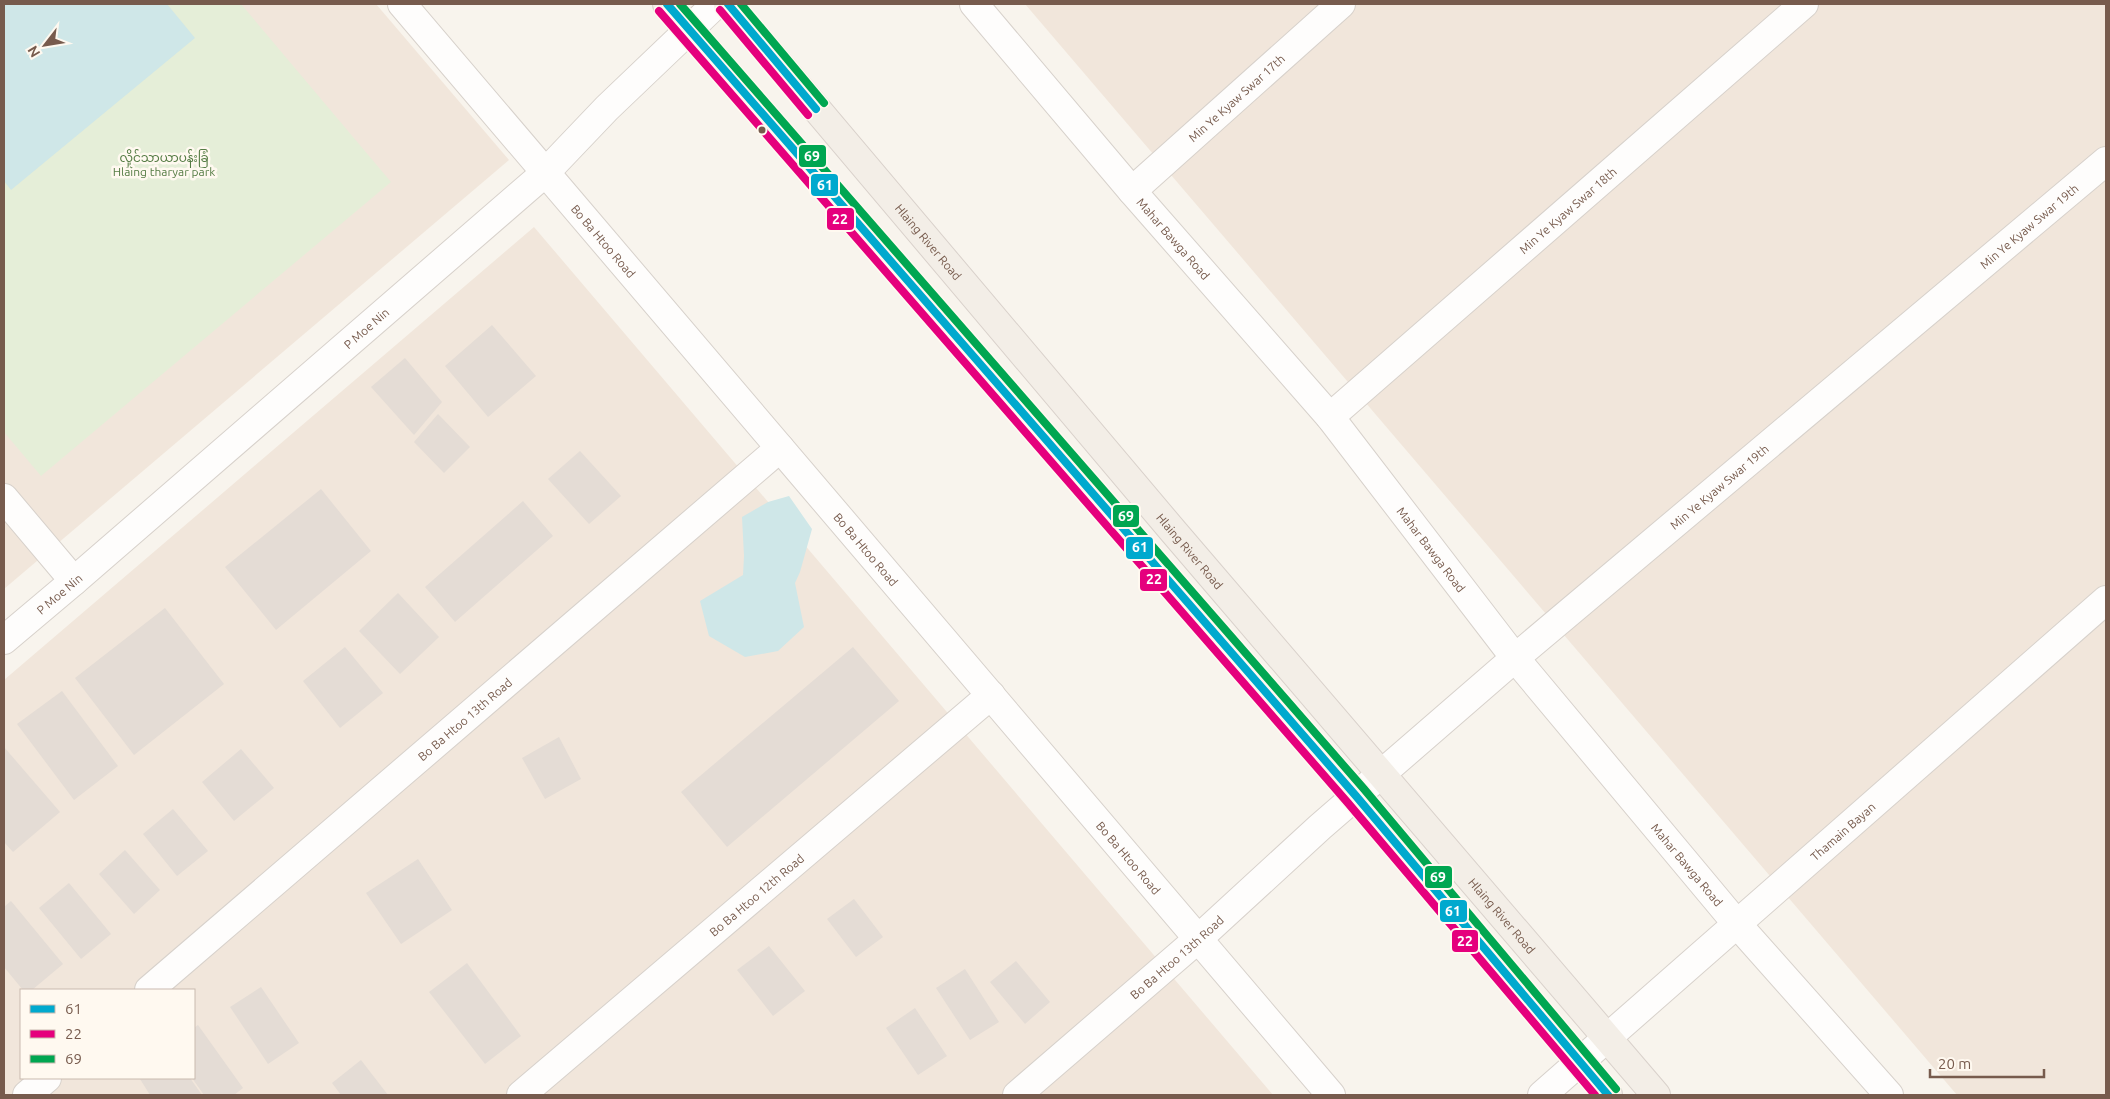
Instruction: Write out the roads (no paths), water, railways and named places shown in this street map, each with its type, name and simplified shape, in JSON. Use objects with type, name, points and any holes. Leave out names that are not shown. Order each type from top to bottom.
[{"type":"main road","points":[[667,4],[1135,539],[1356,796],[1608,1095]]},
{"type":"main road","name":"Hlaing River Road","points":[[728,4],[1656,1095]]},
{"type":"street","name":"Bo Ba Htoo Road","points":[[402,4],[1330,1095]]},
{"type":"street","name":"P Moe Nin","points":[[4,640],[74,582],[545,172],[608,108],[716,4]]},
{"type":"street","name":"Mahar Bawga Road","points":[[974,4],[1132,191],[1330,417],[1515,658],[1737,924],[1889,1095]]},
{"type":"street","name":"Min Ye Kyaw Swar 17th","points":[[1132,191],[1341,4]]},
{"type":"street","name":"Min Ye Kyaw Swar 18th","points":[[1330,417],[1804,4]]},
{"type":"street","name":"Min Ye Kyaw Swar 19th","points":[[1333,816],[1515,658],[2106,161]]},
{"type":"street","name":"Bo Ba Htoo 13th Road","points":[[150,989],[780,448]]},
{"type":"street","points":[[4,498],[74,582]]},
{"type":"street","name":"Thamain Bayan","points":[[1542,1095],[2106,600]]},
{"type":"street","name":"Bo Ba Htoo 12th Road","points":[[521,1095],[990,695]]},
{"type":"street","name":"Bo Ba Htoo 13th Road","points":[[1017,1095],[1198,939],[1333,816]]},
{"type":"street","points":[[27,1095],[46,1079]]},
{"type":"water","points":[[4,4],[167,4],[195,38],[11,190],[4,181]]},
{"type":"water","points":[[789,496],[812,529],[795,583],[804,627],[778,651],[745,657],[709,636],[700,601],[743,575],[742,517],[768,502]]},
{"type":"park label","name":"လှိုင်သာယာပန်းခြံ Hlaing tharyar park","points":[[164,164]]}]
